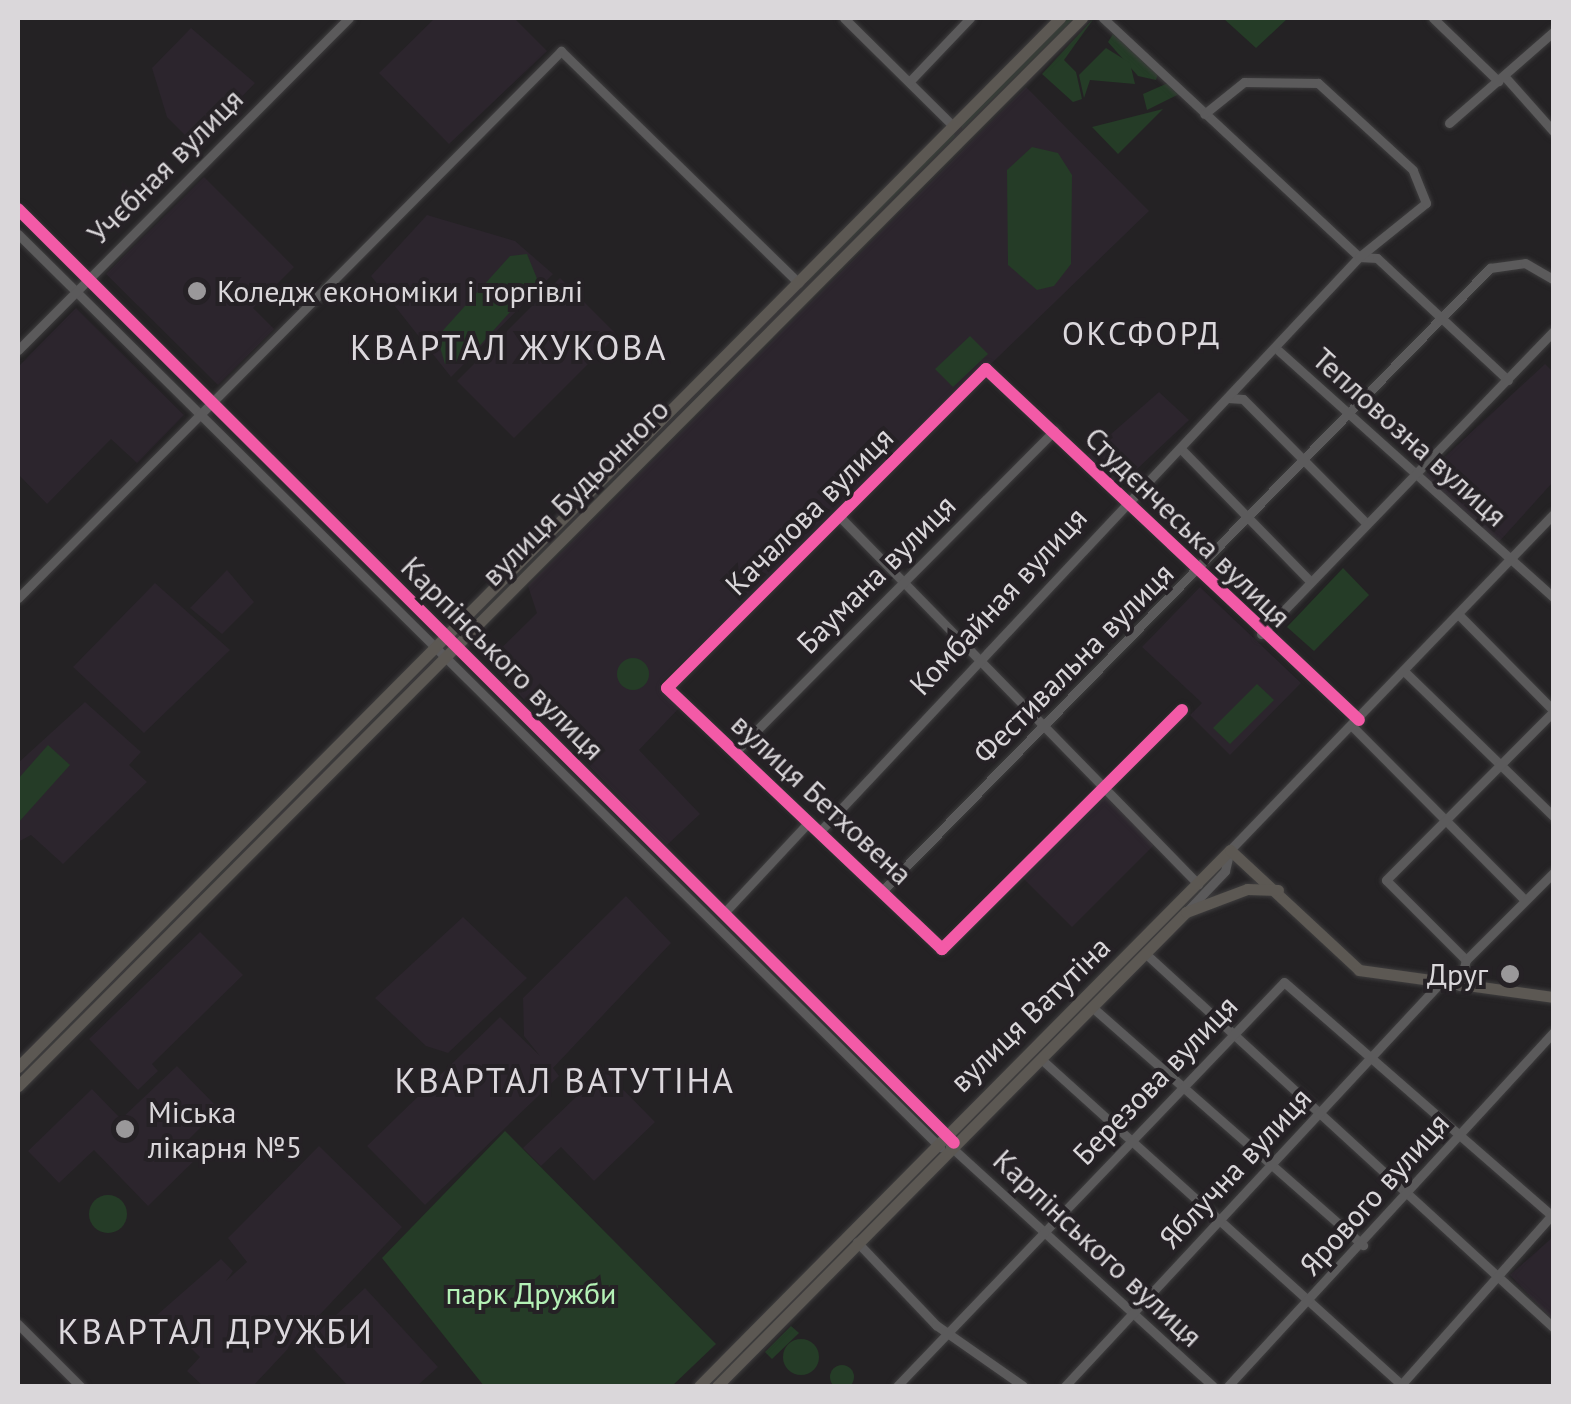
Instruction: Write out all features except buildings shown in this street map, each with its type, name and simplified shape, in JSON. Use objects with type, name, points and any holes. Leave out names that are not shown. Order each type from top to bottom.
[{"type":"main road","name":"вулиця Будьонного","points":[[18,1067],[1060,18]]},
{"type":"main road","name":"вулиця Будьонного","points":[[18,1086],[1082,18]]},
{"type":"main road","points":[[953,126],[964,137]]},
{"type":"main road","points":[[1230,850],[1278,890],[1359,970],[1554,997]]},
{"type":"main road","name":"вулиця Ватутіна","points":[[718,1386],[855,1237],[1230,850]]},
{"type":"main road","points":[[1186,912],[1247,889],[1278,890]]},
{"type":"main road","name":"вулиця Ватутіна","points":[[945,1143],[1041,1059],[1186,912]]},
{"type":"main road","name":"вулиця Ватутіна","points":[[699,1386],[855,1237]]},
{"type":"street","name":"Учєбная вулиця","points":[[18,350],[349,18]]},
{"type":"street","points":[[844,18],[953,126]]},
{"type":"street","points":[[910,81],[970,18]]},
{"type":"street","points":[[1103,18],[1359,257],[1377,258],[1508,380]]},
{"type":"street","points":[[1433,18],[1554,132]]},
{"type":"street","points":[[1449,122],[1554,31]]},
{"type":"street","points":[[18,598],[561,51],[808,292]]},
{"type":"street","name":"Комбайная вулиця","points":[[823,828],[1124,502],[1182,450],[1228,398],[1279,351],[1359,257],[1426,203],[1413,170],[1318,83],[1244,82],[1204,114]]},
{"type":"street","name":"Карпінського вулиця","points":[[18,210],[724,913],[945,1143]]},
{"type":"street","name":"Карпінського вулиця","points":[[18,234],[433,646],[945,1143],[1212,1386]]},
{"type":"street","name":"Фестивальна вулиця","points":[[884,889],[1306,464],[1443,318],[1509,260],[1554,280]]},
{"type":"street","points":[[1261,634],[1554,331]]},
{"type":"street","name":"Тепловозна вулиця","points":[[1279,351],[1554,598]]},
{"type":"street","name":"Студєнчеська вулиця","points":[[986,368],[1356,723],[1525,900]]},
{"type":"street","name":"Качалова вулиця","points":[[667,688],[986,368]]},
{"type":"street","points":[[1228,398],[1243,398],[1366,523]]},
{"type":"street","name":"Баумана вулиця","points":[[735,752],[1054,431]]},
{"type":"street","points":[[1182,450],[1310,582]]},
{"type":"street","name":"вулиця Ватутіна","points":[[1186,912],[1225,871],[1230,850],[1460,616],[1554,513]]},
{"type":"street","points":[[840,517],[1107,785],[1198,884]]},
{"type":"street","points":[[1460,616],[1554,711],[1386,880],[1466,960]]},
{"type":"street","points":[[1405,672],[1554,817]]},
{"type":"street","name":"вулиця Бетховена","points":[[667,688],[810,822],[823,828],[942,948],[1107,785]]},
{"type":"street","points":[[1107,785],[1182,710]]},
{"type":"street","points":[[724,913],[810,822]]},
{"type":"street","points":[[1459,986],[1466,960],[1554,872]]},
{"type":"street","points":[[1146,954],[1502,1276],[1554,1328]]},
{"type":"street","name":"Березова вулиця","points":[[897,1386],[953,1334],[1044,1231],[1284,982],[1374,1059]]},
{"type":"street","name":"Яблучна вулиця","points":[[1065,1386],[1134,1314],[1268,1160],[1316,1109],[1374,1059],[1440,983]]},
{"type":"street","points":[[1092,1007],[1363,1245]]},
{"type":"street","name":"Ярового вулиця","points":[[1228,1386],[1312,1301],[1554,1032]]},
{"type":"street","points":[[1041,1059],[1134,1137],[1402,1386],[1502,1276],[1552,1214],[1374,1059]]},
{"type":"street","points":[[855,1237],[953,1334],[1024,1386]]},
{"type":"street","points":[[18,1324],[80,1386]]},
{"type":"shaded area","points":[[435,18],[514,18],[547,51],[449,144],[379,73]]},
{"type":"shaded area","points":[[191,28],[255,83],[195,145],[167,117],[152,68]]},
{"type":"shaded area","points":[[1026,87],[1149,211],[660,684],[681,706],[639,750],[700,814],[667,845],[487,662],[537,613],[528,586]]},
{"type":"shaded area","name":"Коледж економіки і торгівлі","points":[[204,177],[294,267],[253,308],[274,329],[218,385],[106,274]]},
{"type":"shaded area","points":[[427,215],[515,241],[553,274],[451,377],[371,276]]},
{"type":"shaded area","points":[[560,278],[617,335],[514,438],[457,381]]},
{"type":"shaded area","points":[[76,308],[184,415],[137,463],[111,439],[47,504],[18,474],[18,367]]},
{"type":"shaded area","points":[[1545,364],[1553,372],[1553,482],[1497,544],[1423,477]]},
{"type":"shaded area","points":[[1159,392],[1189,420],[1118,487],[1086,456]]},
{"type":"shaded area","points":[[227,570],[254,602],[222,634],[190,608]]},
{"type":"shaded area","points":[[155,583],[230,650],[144,733],[73,667]]},
{"type":"shaded area","points":[[1200,587],[1301,683],[1230,755],[1190,715],[1202,703],[1142,647]]},
{"type":"shaded area","points":[[85,702],[141,752],[129,765],[147,782],[63,864],[31,835],[18,842],[18,763]]},
{"type":"shaded area","points":[[1106,791],[1155,844],[1072,927],[1022,877]]},
{"type":"shaded area","points":[[626,896],[671,943],[553,1068],[559,1076],[425,1205],[367,1146],[500,1017],[540,1056],[524,1036],[523,998]]},
{"type":"shaded area","points":[[463,917],[527,978],[448,1053],[426,1046],[375,998]]},
{"type":"shaded area","points":[[200,932],[243,975],[152,1064],[158,1071],[138,1090],[89,1039]]},
{"type":"shaded area","name":"Міська лікарня №5","points":[[177,1066],[219,1109],[189,1139],[202,1153],[148,1206],[94,1150],[59,1183],[28,1151],[92,1089],[121,1119]]},
{"type":"shaded area","points":[[604,1070],[655,1122],[594,1181],[561,1147],[541,1166],[523,1148]]},
{"type":"shaded area","points":[[319,1146],[402,1227],[253,1386],[203,1386],[187,1371],[200,1357],[157,1315],[221,1259],[233,1271],[226,1281],[247,1262],[228,1238]]},
{"type":"shaded area","points":[[1553,1237],[1553,1320],[1510,1275]]},
{"type":"shaded area","points":[[365,1288],[438,1367],[417,1386],[348,1386],[307,1342]]},
{"type":"green space","points":[[1066,18],[1074,18],[962,129],[961,123]]},
{"type":"green space","points":[[1094,18],[1064,60],[1076,72],[1082,99],[1073,102],[1042,74]]},
{"type":"green space","points":[[1223,18],[1288,18],[1256,48]]},
{"type":"green space","points":[[1113,34],[1158,74],[1156,80],[1138,76],[1108,42]]},
{"type":"green space","points":[[1106,48],[1130,63],[1135,84],[1090,80],[1084,98],[1079,75]]},
{"type":"green space","points":[[1168,83],[1179,94],[1147,110],[1143,94]]},
{"type":"green space","points":[[1163,109],[1118,154],[1092,127]]},
{"type":"green space","points":[[953,132],[955,136],[809,281],[807,279]]},
{"type":"green space","points":[[1032,147],[1058,153],[1072,175],[1071,264],[1054,286],[1037,290],[1008,265],[1007,170]]},
{"type":"green space","points":[[527,254],[538,281],[465,362],[445,364],[437,337],[510,256]]},
{"type":"green space","points":[[970,336],[988,354],[953,387],[935,369]]},
{"type":"green space","points":[[1343,568],[1369,595],[1314,651],[1287,627]]},
{"type":"green space","points":[[633,658],[644,663],[649,674],[644,685],[633,690],[622,685],[617,674],[622,663]]},
{"type":"green space","points":[[1257,684],[1274,700],[1230,744],[1213,728]]},
{"type":"green space","points":[[48,745],[70,765],[18,823],[18,779]]},
{"type":"green space","name":"парк Дружби","points":[[505,1131],[716,1344],[672,1386],[484,1386],[382,1258]]},
{"type":"green space","points":[[108,1195],[121,1201],[127,1214],[121,1227],[108,1233],[95,1227],[89,1214],[95,1201]]},
{"type":"green space","points":[[791,1326],[799,1333],[772,1359],[765,1352]]},
{"type":"green space","points":[[801,1339],[813,1345],[819,1357],[813,1369],[801,1375],[789,1369],[783,1357],[789,1345]]},
{"type":"green space","points":[[842,1365],[854,1377],[842,1389],[830,1377]]},
{"type":"cycle path","points":[[18,209],[954,1143]]},
{"type":"cycle path","points":[[1182,710],[942,949],[667,688],[986,369],[1359,720]]},
{"type":"place","name":"Коледж економіки і торгівлі","points":[[197,291]]},
{"type":"place","name":"Друг","points":[[1510,974]]},
{"type":"place","name":"Міська лікарня №5","points":[[125,1129]]},
{"type":"district","name":"ОКСФОРД","points":[[1142,333]]},
{"type":"district","name":"КВАРТАЛ ЖУКОВА","points":[[509,347]]},
{"type":"district","name":"КВАРТАЛ ВАТУТІНА","points":[[565,1080]]},
{"type":"district","name":"КВАРТАЛ ДРУЖБИ","points":[[216,1331]]}]
